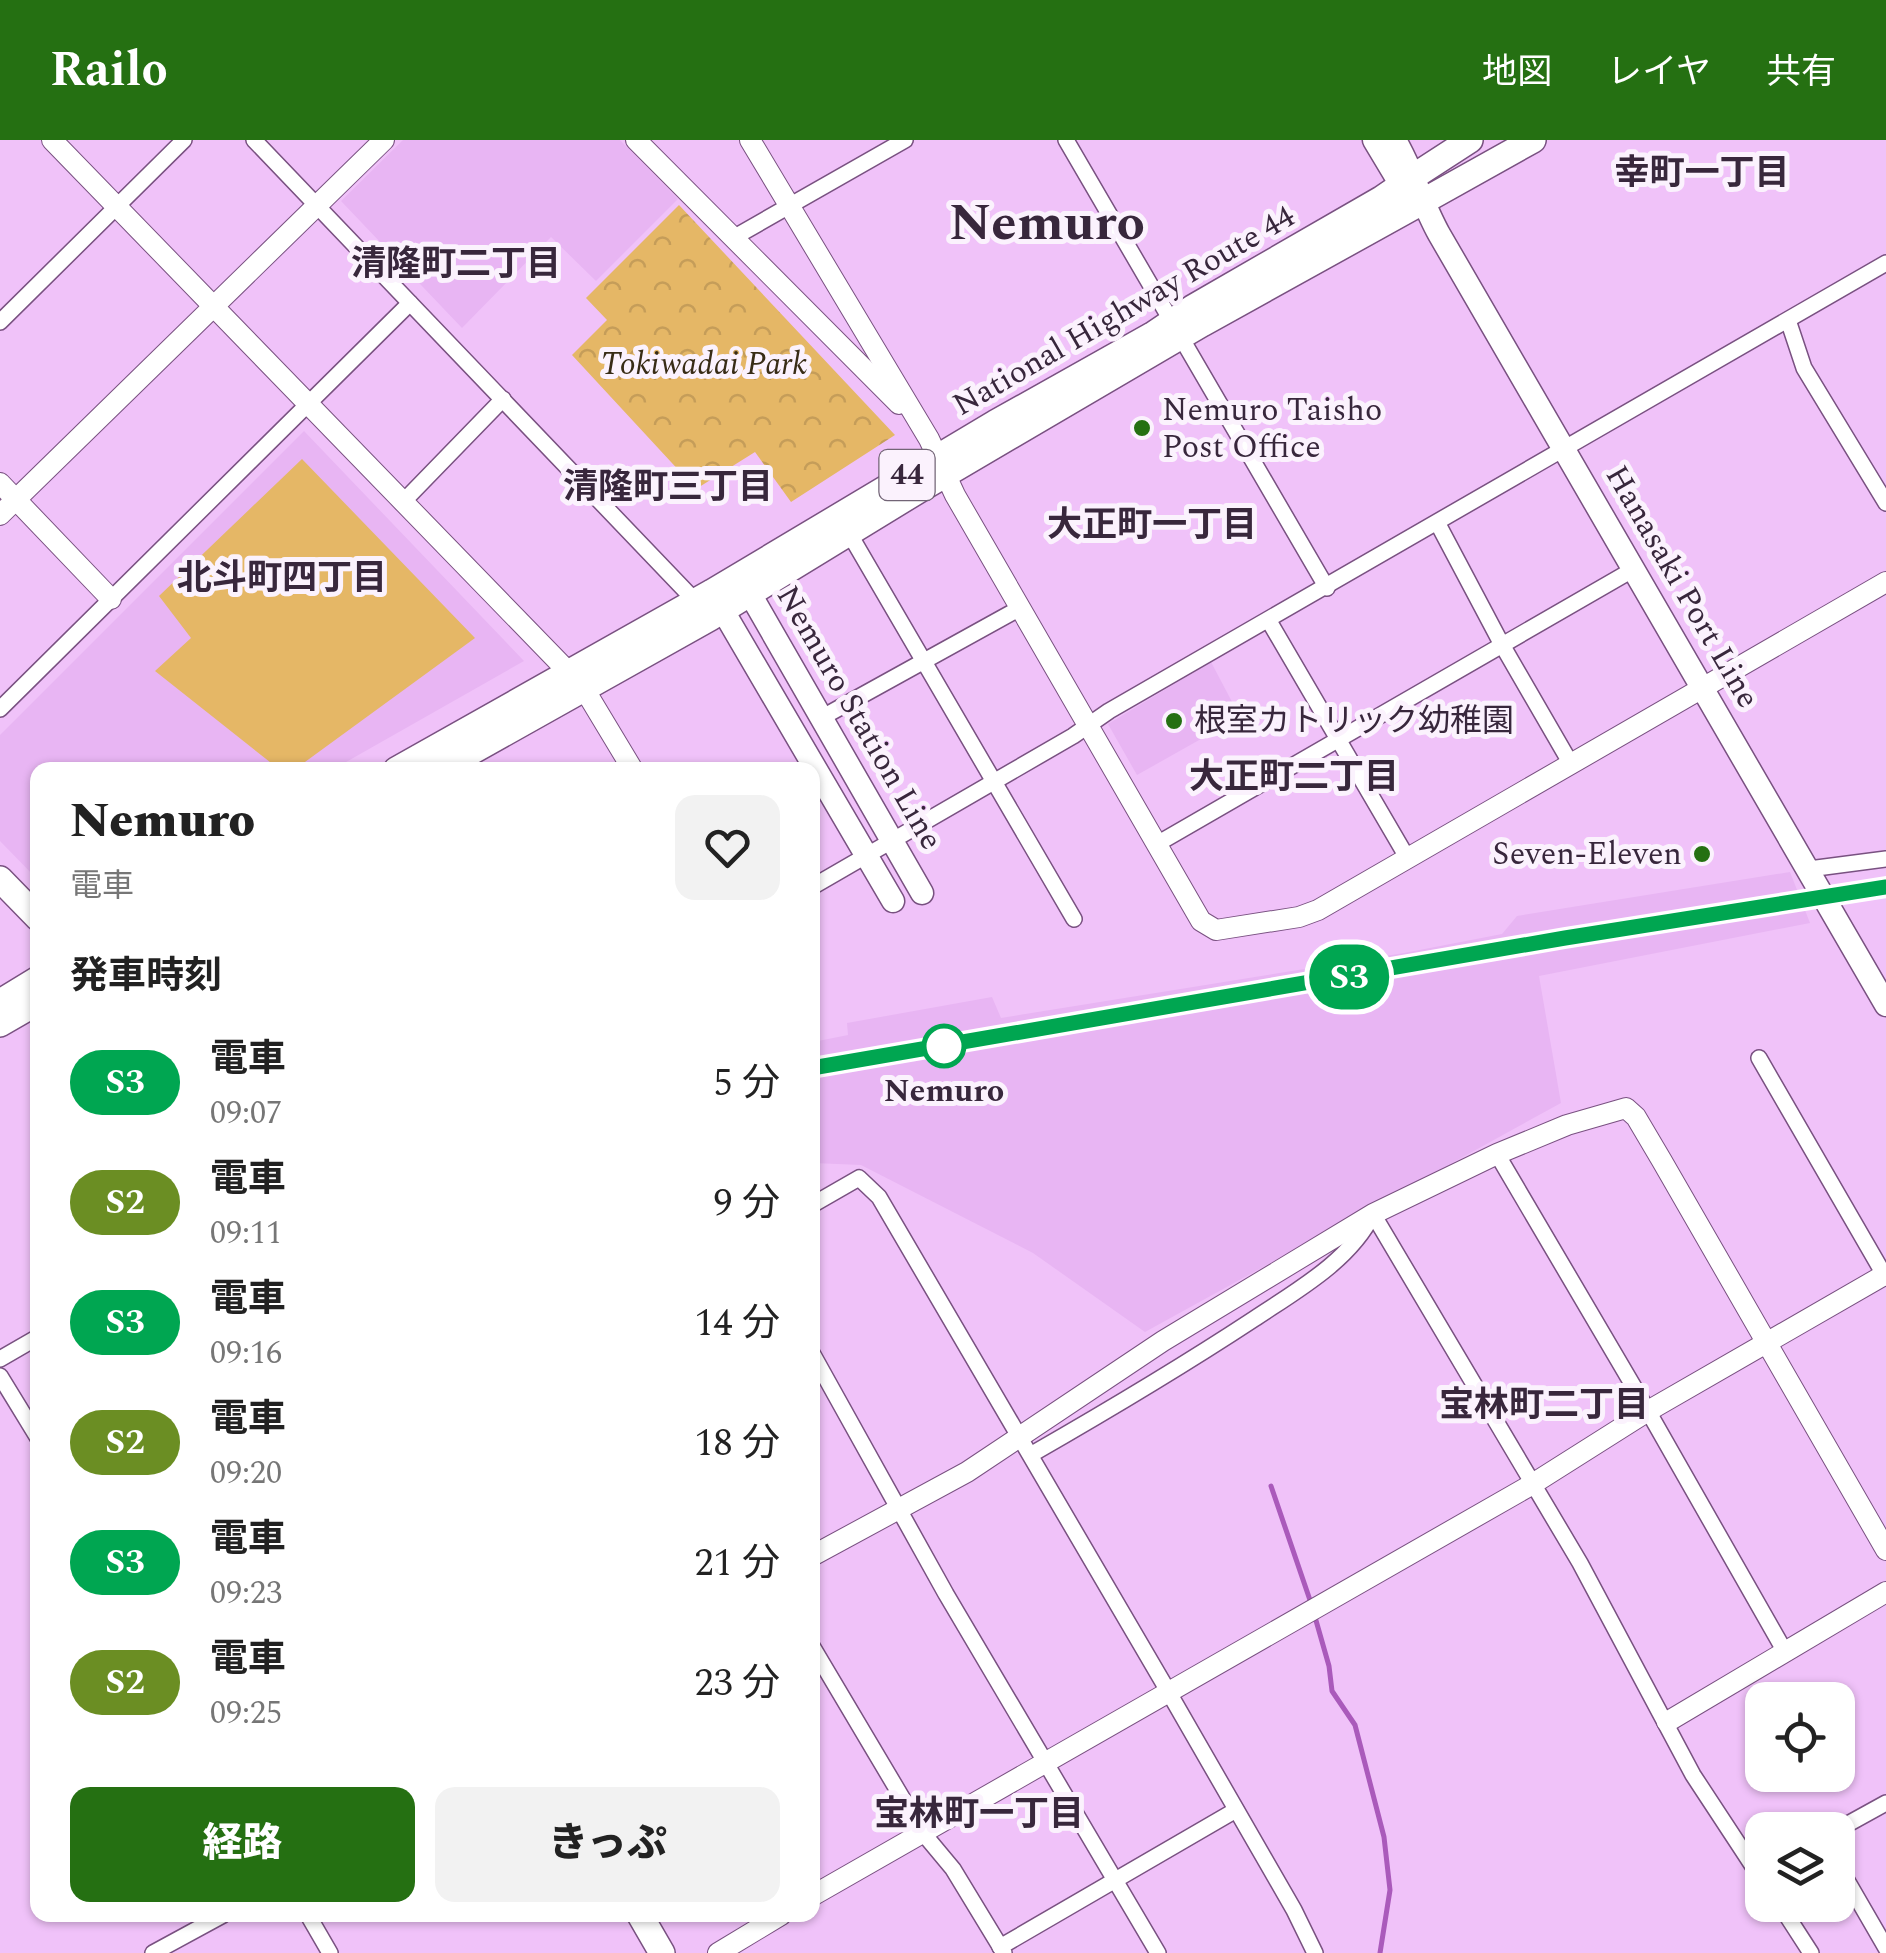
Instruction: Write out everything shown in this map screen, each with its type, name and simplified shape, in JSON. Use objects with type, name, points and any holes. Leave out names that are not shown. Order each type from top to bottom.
[{"type":"main road","points":[[1374,140],[1413,187]]},
{"type":"main road","points":[[1395,140],[1413,187]]},
{"type":"main road","points":[[1413,187],[1470,140]]},
{"type":"main road","points":[[1413,187],[1533,140]]},
{"type":"main road","name":"National Highway Route 44","points":[[412,762],[710,605],[1413,187]]},
{"type":"main road","name":"Hanasaki Port Line","points":[[1413,187],[1886,1005]]},
{"type":"main road","name":"National Highway Route 44","points":[[744,584],[849,533],[942,465]]},
{"type":"main road","name":"Nemuro Station Line","points":[[744,584],[922,893]]},
{"type":"main road","name":"Nemuro Station Line","points":[[710,605],[808,762]]},
{"type":"main road","name":"National Highway Route 44","points":[[461,762],[575,679]]},
{"type":"main road","name":"Nemuro Station Line","points":[[820,782],[892,901]]},
{"type":"main road","points":[[0,879],[30,910]]},
{"type":"main road","points":[[0,1002],[30,985]]},
{"type":"main road","points":[[0,1024],[30,1007]]},
{"type":"main road","points":[[644,1922],[662,1953]]},
{"type":"street","points":[[52,140],[575,679],[628,762]]},
{"type":"street","points":[[0,322],[184,140]]},
{"type":"street","points":[[254,140],[710,605]]},
{"type":"street","points":[[0,515],[384,140]]},
{"type":"street","points":[[636,140],[921,427]]},
{"type":"street","points":[[750,140],[921,427],[955,495],[1201,921],[1216,930],[1299,917],[1318,910],[1886,582]]},
{"type":"street","points":[[732,238],[904,140]]},
{"type":"street","points":[[1066,140],[1327,588]]},
{"type":"street","points":[[820,883],[1886,263]]},
{"type":"street","points":[[0,709],[410,303]]},
{"type":"street","points":[[1788,320],[1804,368],[1886,503]]},
{"type":"street","points":[[402,503],[503,398]]},
{"type":"street","points":[[0,483],[111,599]]},
{"type":"street","points":[[1438,524],[1501,643],[1572,764]]},
{"type":"street","points":[[849,533],[1074,919]]},
{"type":"street","points":[[1158,844],[1634,569]]},
{"type":"street","points":[[821,718],[1020,608]]},
{"type":"street","points":[[1270,620],[1408,859]]},
{"type":"street","points":[[1809,870],[1886,858]]},
{"type":"street","points":[[820,1891],[1531,1485],[1648,1411],[1885,1276],[1759,1058]]},
{"type":"street","points":[[820,1552],[967,1472],[1163,1341],[1373,1214],[1496,1154],[1567,1125],[1626,1108],[1636,1117],[1662,1161],[1886,1550]]},
{"type":"street","points":[[1496,1154],[1784,1650]]},
{"type":"street","points":[[820,1200],[859,1178],[879,1197],[914,1262],[1032,1454],[1294,1910],[1314,1953]]},
{"type":"street","points":[[1032,1454],[1172,1374],[1279,1303],[1330,1265],[1364,1233],[1373,1214]]},
{"type":"street","points":[[1373,1214],[1580,1563],[1693,1775],[1745,1851]]},
{"type":"street","points":[[0,1358],[30,1341]]},
{"type":"street","points":[[820,1367],[1112,1880],[1158,1953]]},
{"type":"street","points":[[0,1376],[30,1425]]},
{"type":"street","points":[[1667,1722],[1886,1592]]},
{"type":"street","points":[[820,1659],[923,1833],[953,1869],[1002,1950],[1112,1880],[1236,1810]]},
{"type":"street","points":[[1855,1820],[1886,1803]]},
{"type":"street","points":[[1855,1894],[1886,1948]]},
{"type":"street","points":[[153,1953],[210,1922]]},
{"type":"street","points":[[312,1922],[330,1953]]},
{"type":"street","points":[[718,1953],[751,1944],[774,1922]]},
{"type":"street","points":[[1791,1922],[1811,1953]]},
{"type":"shaded area","points":[[403,140],[620,140],[678,199],[596,281],[551,237],[462,328],[341,201]]},
{"type":"shaded area","points":[[304,431],[524,661],[346,762],[30,762],[30,872],[0,841],[0,735]]},
{"type":"shaded area","name":"根室カトリック幼稚園","points":[[1211,662],[1240,717],[1137,775],[1108,724]]},
{"type":"shaded area","points":[[1790,872],[1810,923],[1539,976],[1561,1103],[1145,1332],[1033,1253],[861,1165],[820,1163],[820,1041],[848,1035],[847,1023],[992,997],[1001,1018],[1502,934],[1517,916]]},
{"type":"green space","name":"Tokiwadai Park","points":[[679,205],[895,435],[791,502],[755,452],[696,489],[572,355],[607,320],[586,298]]},
{"type":"green space","points":[[302,459],[475,638],[305,762],[270,762],[155,671],[191,638],[159,596]]},
{"type":"waterway","points":[[1271,1486],[1312,1606]]},
{"type":"waterway","points":[[1315,1617],[1332,1691],[1355,1725],[1384,1837],[1390,1890],[1380,1953]]},
{"type":"railway","points":[[820,1067],[1565,938],[1886,887]]},
{"type":"train","name":"S3","points":[[820,1067],[1565,938],[1886,887]]},
{"type":"place","name":"Nemuro Taisho Post Office","points":[[1142,428]]},
{"type":"place","name":"根室カトリック幼稚園","points":[[1174,721]]},
{"type":"place","name":"Seven-Eleven","points":[[1702,854]]},
{"type":"place","name":"Nemuro","points":[[944,1046]]},
{"type":"district","name":"幸町一丁目","points":[[1702,173]]},
{"type":"district","name":"Nemuro","points":[[1047,223]]},
{"type":"district","name":"清隆町二丁目","points":[[456,264]]},
{"type":"district","name":"清隆町三丁目","points":[[668,487]]},
{"type":"district","name":"大正町一丁目","points":[[1152,525]]},
{"type":"district","name":"北斗町四丁目","points":[[282,578]]},
{"type":"district","name":"大正町二丁目","points":[[1294,777]]},
{"type":"district","name":"宝林町二丁目","points":[[1544,1405]]},
{"type":"district","name":"宝林町一丁目","points":[[979,1814]]}]
